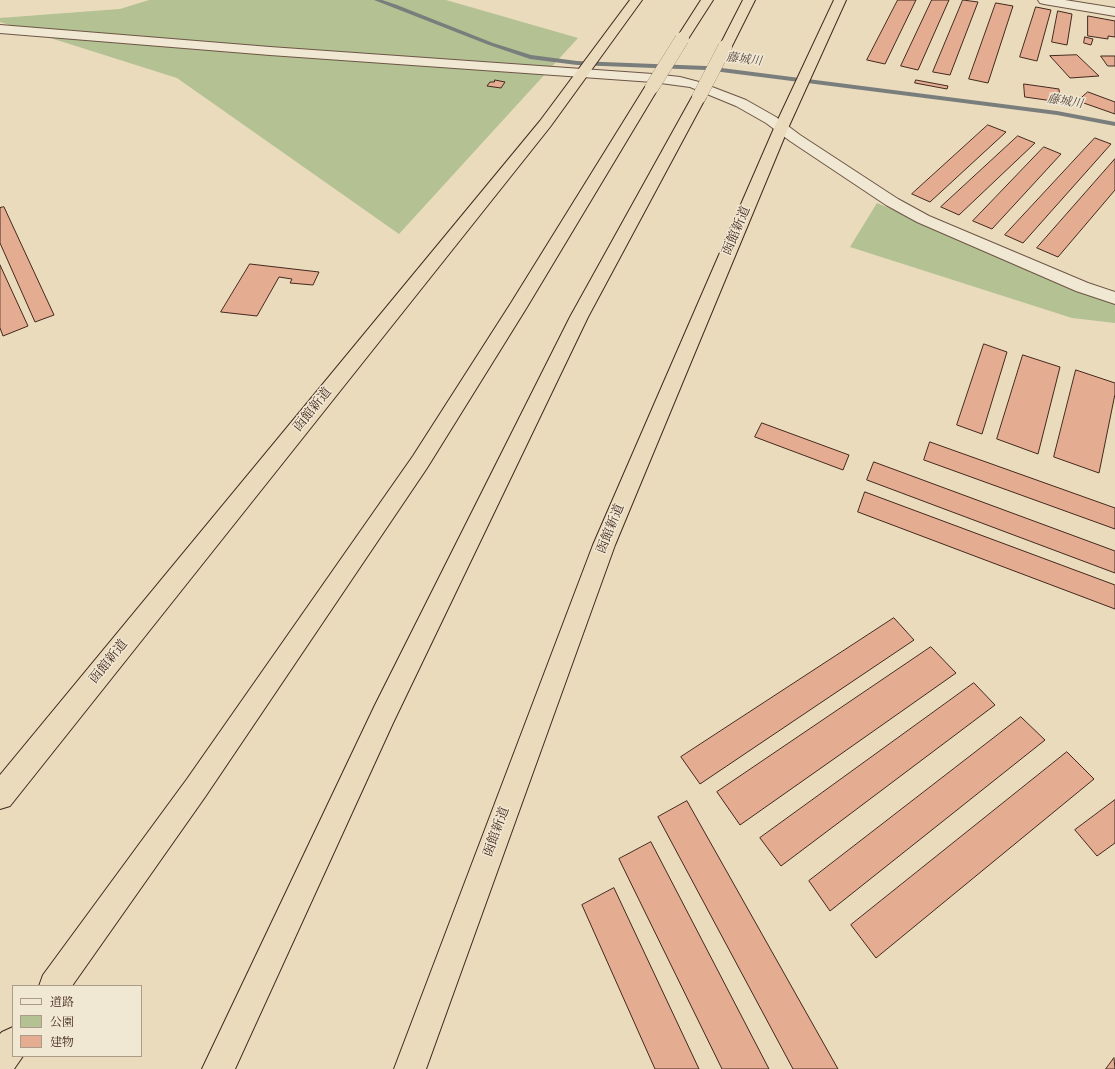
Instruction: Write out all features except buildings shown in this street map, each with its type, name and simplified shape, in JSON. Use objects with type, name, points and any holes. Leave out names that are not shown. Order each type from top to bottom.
[{"type":"highway","name":"函館新道","points":[[0,796],[545,124],[583,70],[636,0]]},
{"type":"highway","points":[[55,985],[201,782],[420,462],[514,314],[706,0]]},
{"type":"highway","points":[[218,1069],[384,714],[579,318],[699,97],[749,0]]},
{"type":"highway","name":"函館新道","points":[[410,1069],[604,545],[782,126],[840,0]]},
{"type":"highway","points":[[0,1061],[12,1044]]},
{"type":"street","points":[[1044,0],[1115,12]]},
{"type":"street","points":[[0,28],[254,50],[583,70],[680,82],[721,93],[782,126],[795,138],[814,151],[892,202],[923,219],[1082,287],[1115,298]]},
{"type":"green space","points":[[149,0],[446,0],[578,38],[399,234],[177,78],[0,22],[0,18],[120,9]]},
{"type":"green space","points":[[877,203],[1115,304],[1115,323],[1072,318],[850,247]]},
{"type":"waterway","name":"藤城川","points":[[377,0],[491,44],[530,57],[577,63],[706,68],[1057,113],[1115,124]]}]
